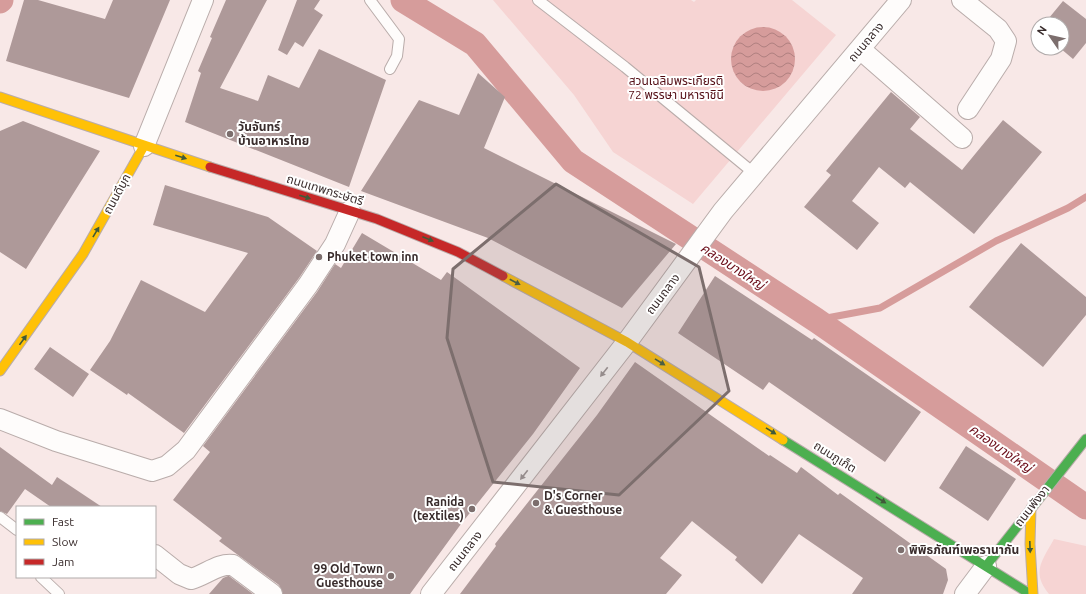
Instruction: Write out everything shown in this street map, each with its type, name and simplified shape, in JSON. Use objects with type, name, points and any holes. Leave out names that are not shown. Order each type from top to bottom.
[{"type":"main road","name":"ถนนเทพกระษัตรี","points":[[0,97],[144,146],[377,219],[458,252],[627,342]]},
{"type":"main road","name":"ถนนดีบุก","points":[[0,371],[43,313],[83,254],[120,191],[144,146]]},
{"type":"main road","name":"ถนนภูเก็ต","points":[[627,342],[1030,594]]},
{"type":"main road","name":"ถนนพังงา","points":[[986,566],[1086,438]]},
{"type":"main road","points":[[1031,508],[1030,544],[1033,594]]},
{"type":"street","name":"ถนนดีบุก","points":[[144,146],[203,0]]},
{"type":"street","name":"ถนนถลาง","points":[[431,594],[627,342],[723,211],[901,0]]},
{"type":"street","points":[[962,0],[998,29],[1006,41],[1001,59],[968,108]]},
{"type":"street","points":[[860,50],[962,138]]},
{"type":"street","points":[[0,419],[56,441],[137,467],[152,471],[167,466],[186,450],[308,285],[335,244],[350,211]]},
{"type":"street","points":[[156,556],[179,574],[192,579],[217,567],[227,564],[233,565],[272,594]]},
{"type":"street","name":"ถนนพังงา","points":[[965,594],[986,566]]},
{"type":"lane","points":[[370,0],[399,39],[397,56],[390,69]]},
{"type":"lane","points":[[538,0],[626,67],[755,174]]},
{"type":"lane","points":[[0,517],[16,529]]},
{"type":"lane","points":[[42,578],[59,594]]},
{"type":"highlighted area","points":[[556,184],[699,267],[729,391],[619,495],[493,482],[447,338],[453,269]]},
{"type":"green space","name":"สวนเฉลิมพระเกียรติ 72 พรรษา มหาราชินี","points":[[493,0],[691,0],[694,2],[696,0],[792,0],[836,35],[693,204],[613,152],[574,95]]},
{"type":"green space","points":[[1054,539],[1086,546],[1086,594],[1049,594],[1044,586],[1040,579],[1040,566]]},
{"type":"water","points":[[757,27],[769,27],[786,36],[793,47],[795,59],[793,71],[786,82],[769,91],[757,91],[745,86],[736,77],[731,65],[731,53],[736,41],[745,32]]},
{"type":"building","points":[[24,0],[38,0],[105,19],[113,0],[170,0],[129,98],[6,61]]},
{"type":"building","points":[[226,0],[267,0],[220,88],[258,101],[268,75],[299,88],[319,49],[386,80],[349,187],[185,122],[201,73],[198,71],[212,38],[210,37]]},
{"type":"building","points":[[297,0],[320,0],[314,9],[323,15],[303,47],[295,42],[287,55],[278,50]]},
{"type":"building","points":[[1063,1],[1086,19],[1086,43],[1073,59],[1069,56],[1070,16],[1051,16]]},
{"type":"building","points":[[478,73],[505,97],[484,148],[676,244],[622,308],[488,238],[361,191],[419,100],[459,115]]},
{"type":"building","points":[[891,92],[920,117],[910,129],[962,170],[1003,120],[1042,152],[974,234],[910,182],[905,188],[879,167],[852,201],[879,223],[857,250],[804,207],[831,175],[826,171]]},
{"type":"building","points":[[23,121],[100,151],[26,269],[0,252],[0,131]]},
{"type":"building","points":[[165,185],[268,217],[317,251],[299,278],[184,433],[128,393],[127,395],[90,370],[110,341],[141,280],[205,312],[248,253],[153,225]]},
{"type":"building","points":[[362,233],[441,280],[447,272],[580,368],[533,434],[461,524],[410,594],[283,594],[279,585],[219,541],[222,538],[173,500],[210,452],[203,446],[317,292],[335,264],[341,268]]},
{"type":"building","points":[[1021,243],[1086,297],[1086,315],[1043,367],[969,307]]},
{"type":"building","points":[[715,276],[812,340],[814,338],[921,412],[885,462],[769,382],[763,390],[678,333]]},
{"type":"building","points":[[50,347],[89,374],[73,397],[34,369]]},
{"type":"building","points":[[635,362],[769,456],[770,455],[797,473],[801,467],[838,495],[840,493],[946,569],[948,580],[943,594],[852,594],[863,578],[799,534],[762,584],[735,560],[737,557],[692,521],[660,558],[682,575],[666,594],[460,594],[496,546],[495,544],[597,415]]},
{"type":"building","points":[[966,446],[1016,479],[988,521],[939,488]]},
{"type":"building","points":[[0,447],[52,485],[57,477],[100,506],[50,506],[25,489],[7,514],[0,511]]},
{"type":"building","points":[[228,576],[253,594],[209,594],[223,578]]},
{"type":"waterway","name":"คลองบางใหญ่","points":[[403,0],[475,44],[573,161],[816,320],[1086,507]]},
{"type":"waterway","points":[[816,320],[880,308],[996,241],[1068,208],[1086,197]]},
{"type":"traffic: fast","points":[[986,566],[1086,439]]},
{"type":"traffic: fast","points":[[783,440],[1030,594]]},
{"type":"traffic: slow","points":[[0,97],[210,167]]},
{"type":"traffic: slow","points":[[0,371],[83,254],[144,146]]},
{"type":"traffic: slow","points":[[503,276],[627,342],[783,440]]},
{"type":"traffic: slow","points":[[1031,508],[1030,544],[1033,594]]},
{"type":"traffic: jam","points":[[210,167],[377,219],[458,252],[503,276]]},
{"type":"place","name":"วันจันทร์ บ้านอาหารไทย","points":[[230,134]]},
{"type":"place","name":"Phuket town inn","points":[[319,257]]},
{"type":"place","name":"D's Corner & Guesthouse","points":[[536,503]]},
{"type":"place","name":"Ranida (textiles)","points":[[472,509]]},
{"type":"place","name":"พิพิธภัณฑ์เพอรานากัน","points":[[901,550]]},
{"type":"place","name":"99 Old Town Guesthouse","points":[[391,576]]}]
